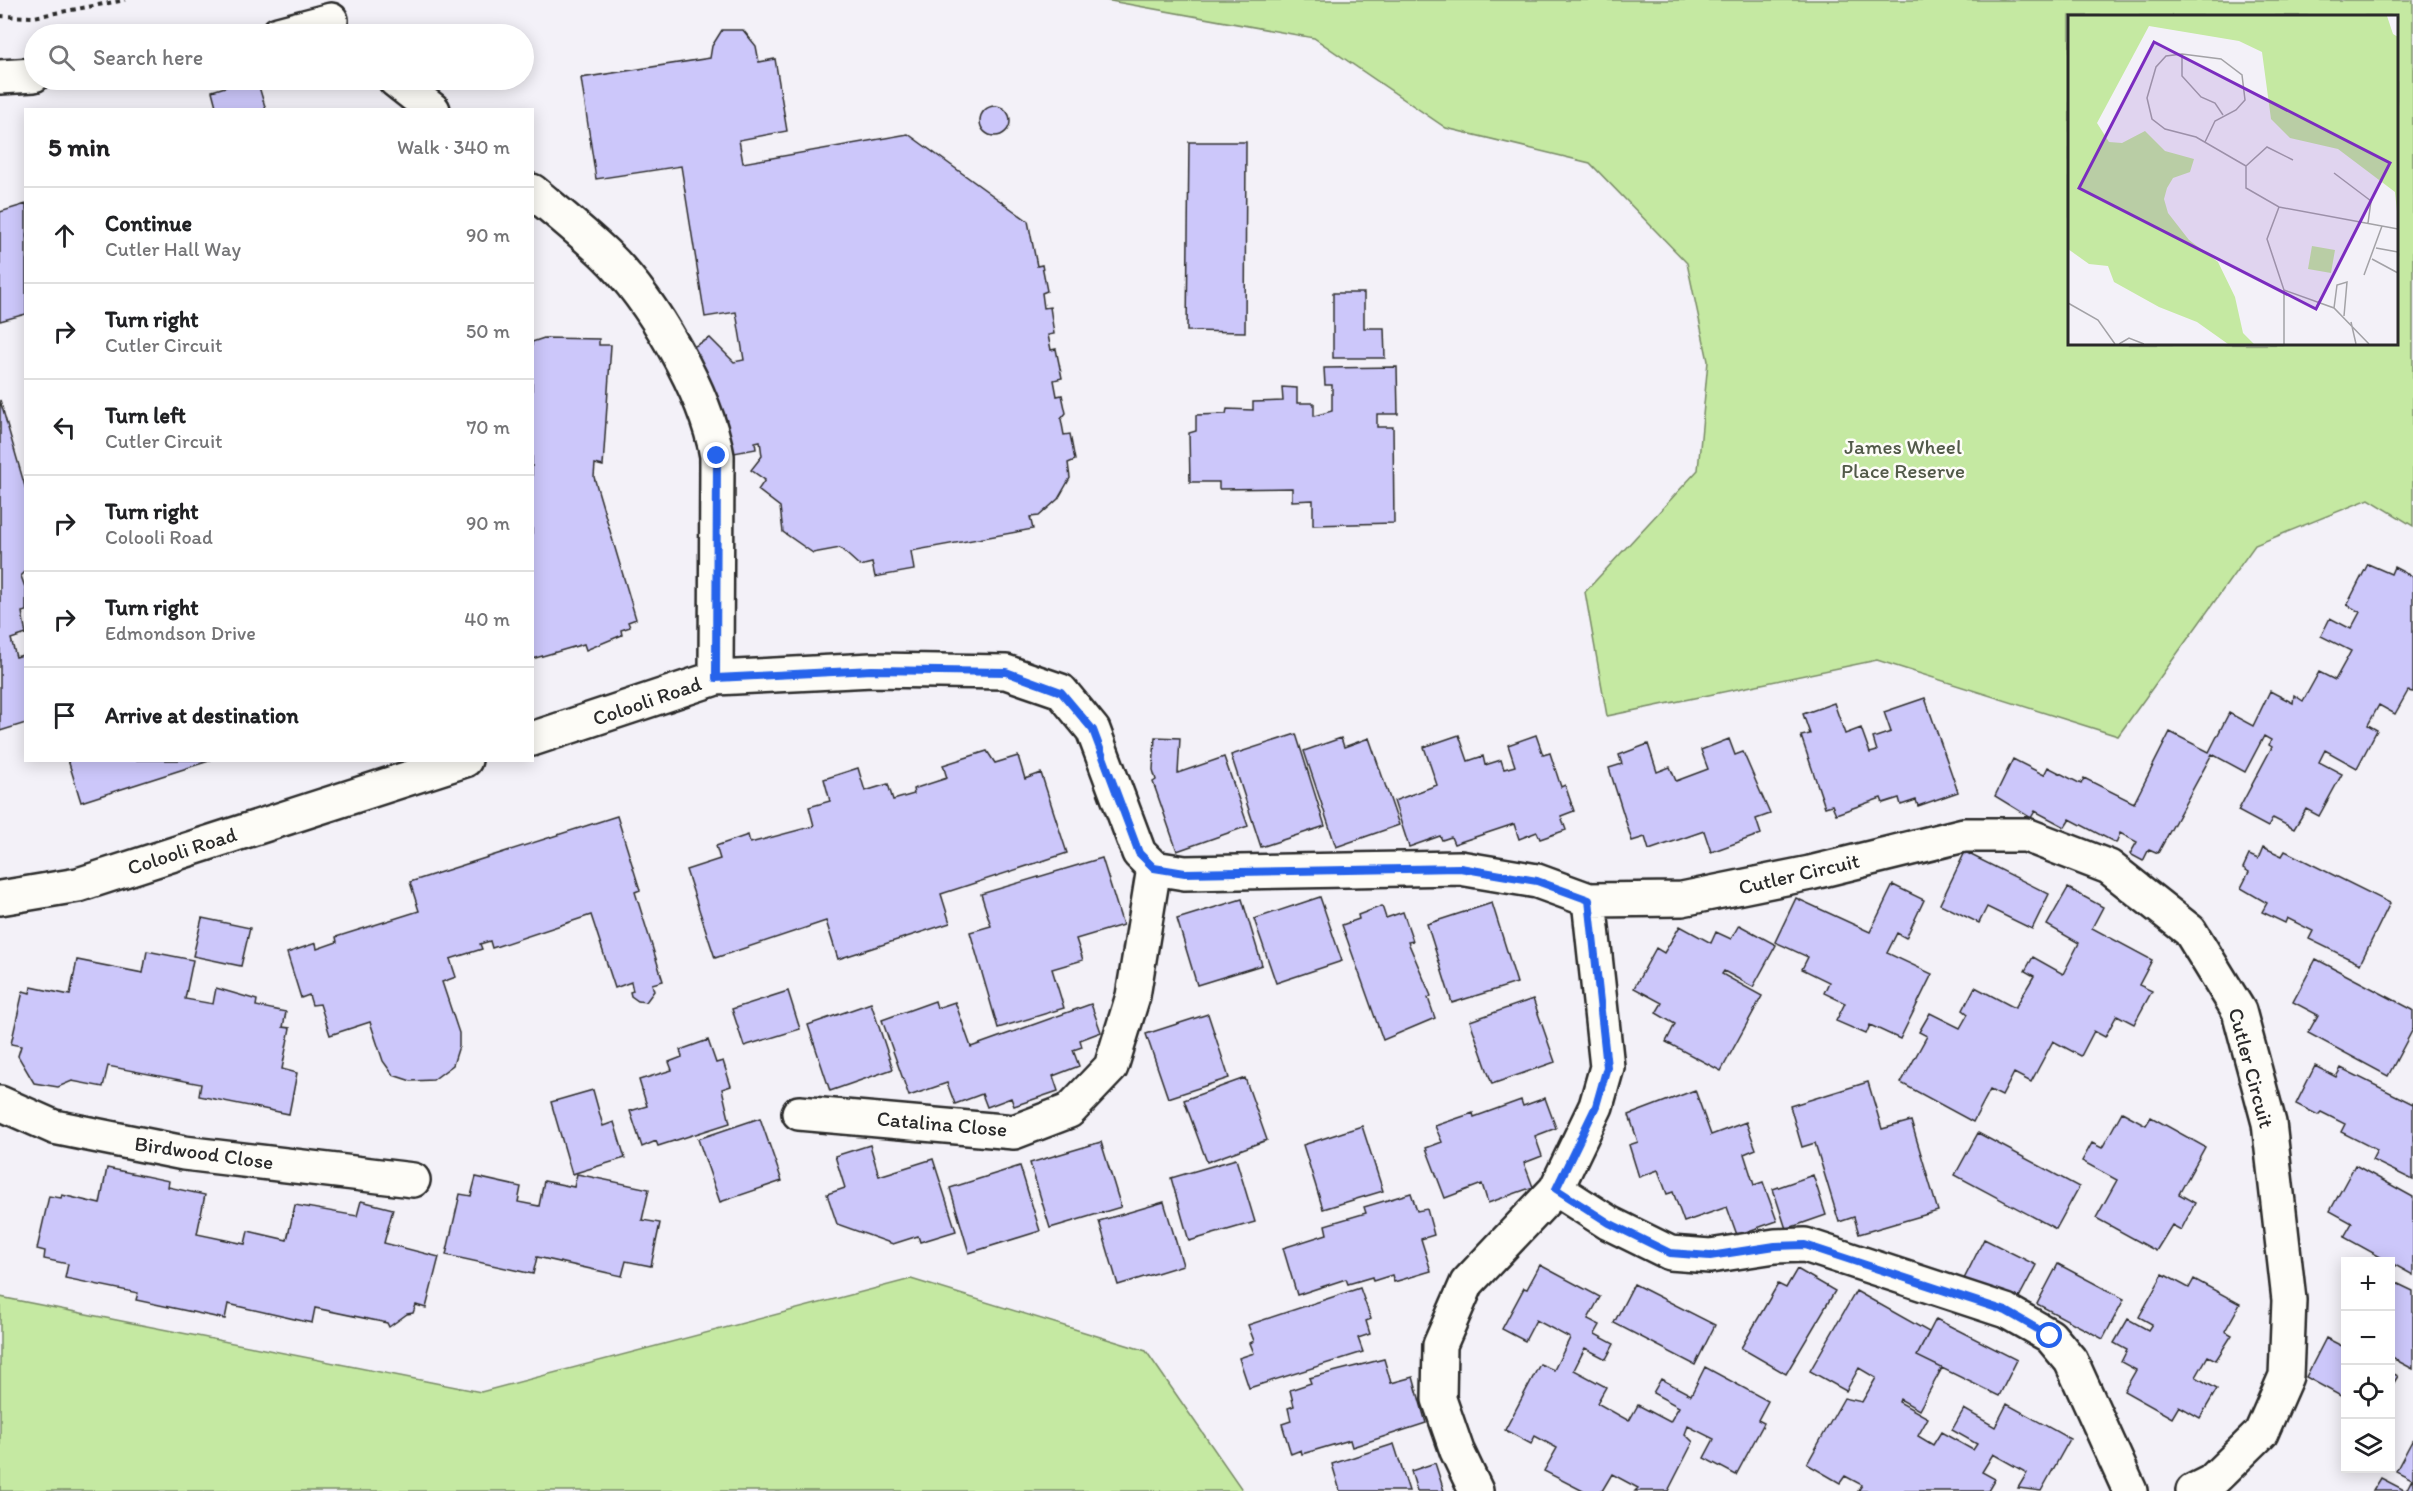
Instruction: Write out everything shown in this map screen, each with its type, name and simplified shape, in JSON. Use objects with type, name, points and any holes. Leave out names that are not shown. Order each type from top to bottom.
[{"type":"street","points":[[312,24],[333,18]]},
{"type":"street","points":[[0,77],[24,76]]},
{"type":"street","points":[[408,90],[430,108]]},
{"type":"street","points":[[534,193],[607,255],[639,294],[684,366],[712,428],[717,456],[716,678]]},
{"type":"street","name":"Colooli Road","points":[[534,738],[716,678],[872,670],[1006,672],[1061,692],[1093,730],[1130,833],[1139,853],[1154,868]]},
{"type":"street","name":"Colooli Road","points":[[0,898],[78,885],[459,762]]},
{"type":"street","name":"Cutler Circuit","points":[[1154,868],[1185,873],[1460,868],[1537,881],[1589,900],[1682,899],[1810,873],[1964,835],[2026,835],[2109,867],[2190,931],[2240,1011],[2269,1123],[2289,1300],[2286,1376],[2261,1432],[2211,1482],[2193,1491]]},
{"type":"street","name":"Catalina Close","points":[[799,1113],[1014,1132],[1069,1111],[1111,1067],[1133,996],[1154,868]]},
{"type":"street","points":[[1476,1491],[1457,1451],[1439,1399],[1440,1345],[1467,1283],[1556,1189],[1596,1106],[1607,1067],[1589,900]]},
{"type":"street","name":"Birdwood Close","points":[[0,1103],[54,1127],[184,1153],[413,1180]]},
{"type":"street","points":[[1556,1189],[1609,1223],[1670,1253],[1710,1256],[1775,1246],[1805,1245],[2006,1311],[2050,1336],[2071,1361],[2130,1491]]},
{"type":"path","points":[[0,16],[34,17],[125,0]]},
{"type":"green space","name":"James Wheel Place Reserve","points":[[1105,0],[2413,0],[2413,526],[2369,499],[2255,545],[2118,736],[1877,660],[1607,716],[1585,592],[1698,470],[1708,361],[1687,263],[1590,163],[1446,128],[1314,38]]},
{"type":"green space","points":[[911,1279],[1146,1351],[1243,1491],[0,1491],[0,1297],[481,1392]]},
{"type":"building","points":[[722,30],[743,30],[756,46],[759,62],[775,59],[787,131],[739,140],[743,163],[908,134],[1028,221],[1037,266],[1042,265],[1047,291],[1042,293],[1044,308],[1050,307],[1054,334],[1048,335],[1051,350],[1056,349],[1062,378],[1054,380],[1057,396],[1062,395],[1066,413],[1061,419],[1064,435],[1070,434],[1075,460],[1068,463],[1070,478],[1058,499],[1039,516],[1030,517],[1033,529],[911,551],[914,570],[875,577],[872,563],[860,566],[840,548],[813,553],[783,532],[780,507],[758,490],[765,480],[751,470],[762,456],[760,441],[755,442],[756,449],[729,454],[689,349],[710,338],[734,362],[744,360],[736,312],[705,317],[681,166],[596,179],[581,78],[710,58],[712,46]]},
{"type":"building","points":[[260,90],[265,108],[216,108],[212,91]]},
{"type":"building","points":[[995,106],[1006,110],[1010,121],[1006,132],[995,136],[984,132],[980,121],[984,110]]},
{"type":"building","points":[[1189,142],[1246,142],[1245,332],[1187,331]]},
{"type":"building","points":[[24,205],[24,315],[0,321],[0,212]]},
{"type":"building","points":[[1333,293],[1364,293],[1364,328],[1384,328],[1385,358],[1333,358]]},
{"type":"building","points":[[544,338],[599,339],[599,345],[611,345],[603,466],[595,464],[594,477],[636,619],[628,622],[630,627],[621,630],[622,635],[586,650],[584,644],[534,658],[534,341]]},
{"type":"building","points":[[1397,367],[1398,414],[1377,414],[1377,427],[1393,427],[1394,523],[1313,525],[1313,500],[1292,501],[1292,488],[1219,489],[1219,482],[1190,482],[1189,433],[1196,431],[1196,415],[1226,414],[1227,409],[1253,410],[1253,402],[1283,401],[1282,387],[1297,388],[1297,403],[1314,403],[1314,416],[1332,411],[1332,385],[1325,385],[1324,368]]},
{"type":"building","points":[[0,400],[24,483],[24,573],[21,576],[24,584],[24,612],[22,612],[24,635],[11,639],[16,657],[23,655],[24,658],[24,724],[0,731]]},
{"type":"building","points":[[2368,564],[2391,574],[2394,567],[2413,577],[2413,692],[2408,691],[2395,714],[2379,705],[2368,725],[2377,730],[2357,768],[2325,750],[2319,762],[2342,774],[2319,816],[2306,809],[2294,829],[2273,818],[2268,827],[2238,811],[2272,747],[2269,745],[2271,740],[2264,736],[2245,772],[2212,754],[2158,853],[2149,849],[2143,861],[2130,854],[2137,842],[2120,833],[2116,843],[2070,819],[2065,827],[2035,811],[2031,818],[1995,796],[2013,759],[2044,775],[2048,767],[2081,784],[2084,778],[2134,803],[2170,732],[2209,752],[2229,713],[2253,726],[2270,691],[2293,703],[2294,695],[2303,701],[2319,672],[2335,680],[2351,651],[2321,636],[2330,618],[2351,629],[2360,612],[2347,605]]},
{"type":"building","points":[[1925,698],[1958,792],[1918,806],[1916,800],[1901,805],[1899,798],[1883,803],[1881,798],[1836,814],[1832,805],[1825,807],[1801,736],[1810,734],[1803,714],[1834,703],[1845,734],[1861,728],[1870,753],[1877,751],[1873,738],[1891,732],[1884,712]]},
{"type":"building","points":[[1296,734],[1325,826],[1261,847],[1231,755]]},
{"type":"building","points":[[1459,735],[1468,761],[1483,756],[1485,765],[1501,760],[1504,769],[1515,766],[1508,745],[1536,735],[1543,755],[1550,753],[1561,787],[1565,785],[1574,811],[1561,816],[1566,830],[1540,839],[1537,832],[1519,839],[1514,824],[1454,844],[1451,837],[1442,840],[1440,836],[1409,847],[1394,801],[1437,785],[1424,747]]},
{"type":"building","points":[[1155,737],[1180,738],[1178,773],[1224,757],[1248,826],[1177,851],[1153,782],[1156,780],[1153,770]]},
{"type":"building","points":[[1341,738],[1344,747],[1369,738],[1399,825],[1336,847],[1304,751]]},
{"type":"building","points":[[1729,739],[1735,755],[1743,752],[1770,814],[1756,819],[1761,834],[1711,852],[1704,831],[1649,850],[1645,837],[1632,841],[1609,768],[1622,764],[1619,755],[1648,744],[1657,772],[1670,767],[1676,781],[1708,769],[1701,750]]},
{"type":"building","points":[[987,751],[995,763],[1018,756],[1025,779],[1041,773],[1067,853],[941,894],[950,923],[838,959],[826,921],[715,958],[686,870],[720,859],[716,846],[748,835],[750,843],[814,826],[809,807],[830,801],[824,779],[858,768],[865,791],[888,784],[893,800],[914,794],[913,789],[947,778],[943,765]]},
{"type":"building","points":[[69,762],[206,762],[81,802]]},
{"type":"building","points":[[617,816],[640,890],[635,892],[663,981],[652,984],[654,991],[646,1002],[638,1001],[631,996],[630,992],[633,991],[631,982],[615,988],[591,915],[492,948],[490,941],[480,944],[482,949],[450,959],[456,977],[442,982],[459,1033],[459,1046],[453,1065],[433,1080],[411,1081],[393,1075],[383,1061],[370,1022],[330,1035],[320,1004],[312,1005],[309,995],[301,998],[287,953],[316,943],[317,949],[337,942],[336,937],[419,911],[410,882]]},
{"type":"building","points":[[2263,847],[2282,856],[2285,851],[2390,903],[2360,964],[2309,939],[2313,931],[2287,918],[2285,923],[2262,912],[2267,903],[2241,888],[2249,872],[2243,868],[2249,855],[2258,859]]},
{"type":"building","points":[[1965,852],[2049,894],[2032,929],[1987,907],[1979,923],[1940,904]]},
{"type":"building","points":[[1102,858],[1123,925],[1076,939],[1083,960],[1052,969],[1064,1008],[998,1028],[970,932],[991,926],[981,894]]},
{"type":"building","points":[[1893,885],[1924,900],[1906,938],[1897,933],[1887,953],[1932,974],[1900,1039],[1870,1025],[1866,1034],[1836,1021],[1845,1003],[1824,993],[1829,982],[1802,969],[1808,957],[1775,942],[1796,898],[1870,932]]},
{"type":"building","points":[[2068,888],[2103,907],[2092,928],[2152,960],[2139,985],[2152,991],[2134,1024],[2117,1015],[2105,1037],[2094,1031],[2081,1056],[2053,1041],[2031,1082],[2014,1073],[2002,1096],[1990,1090],[1973,1122],[1901,1083],[1927,1036],[1919,1032],[1930,1013],[1960,1028],[1968,1014],[1963,1010],[1975,987],[2015,1008],[2034,976],[2025,971],[2033,957],[2063,974],[2079,943],[2047,925]]},
{"type":"building","points":[[1320,897],[1342,961],[1276,983],[1254,919]]},
{"type":"building","points":[[1242,899],[1262,965],[1197,985],[1177,919]]},
{"type":"building","points":[[1492,903],[1517,983],[1452,1003],[1427,924]]},
{"type":"building","points":[[1382,906],[1386,918],[1403,912],[1413,941],[1408,942],[1431,996],[1428,998],[1435,1018],[1383,1040],[1342,925],[1359,919],[1358,915]]},
{"type":"building","points":[[202,918],[250,928],[241,966],[193,956]]},
{"type":"building","points":[[1739,925],[1776,945],[1753,987],[1724,971],[1722,974],[1762,996],[1721,1071],[1666,1042],[1675,1024],[1656,1013],[1662,1003],[1634,988],[1656,948],[1664,953],[1680,926],[1711,943],[1716,932],[1731,939]]},
{"type":"building","points":[[147,951],[193,960],[185,999],[213,1004],[216,988],[257,1000],[256,1006],[286,1012],[283,1027],[290,1028],[282,1069],[297,1073],[289,1114],[199,1096],[201,1084],[108,1066],[103,1087],[72,1081],[58,1087],[34,1083],[18,1056],[21,1046],[11,1044],[23,991],[30,993],[31,987],[70,995],[77,960],[143,973]]},
{"type":"building","points":[[2316,959],[2413,1010],[2413,1029],[2388,1076],[2308,1033],[2318,1015],[2293,1002]]},
{"type":"building","points":[[788,991],[800,1029],[744,1046],[732,1009]]},
{"type":"building","points":[[1533,999],[1555,1062],[1492,1084],[1470,1021]]},
{"type":"building","points":[[935,1001],[937,1008],[955,1002],[971,1047],[1091,1004],[1101,1032],[1080,1040],[1082,1047],[1073,1050],[1079,1066],[1053,1076],[1058,1091],[1014,1106],[1011,1098],[987,1107],[982,1094],[955,1104],[947,1083],[909,1096],[882,1020]]},
{"type":"building","points":[[871,1003],[893,1069],[830,1091],[808,1025]]},
{"type":"building","points":[[1208,1014],[1229,1078],[1168,1098],[1146,1034]]},
{"type":"building","points":[[708,1040],[716,1063],[723,1061],[731,1086],[722,1089],[730,1123],[658,1146],[656,1141],[642,1147],[630,1111],[647,1106],[639,1080],[672,1070],[669,1062],[682,1057],[680,1050]]},
{"type":"building","points":[[2315,1066],[2336,1077],[2341,1068],[2413,1104],[2413,1180],[2372,1160],[2377,1150],[2341,1132],[2345,1124],[2321,1112],[2318,1115],[2296,1104]]},
{"type":"building","points":[[1245,1078],[1267,1140],[1207,1162],[1184,1100]]},
{"type":"building","points":[[1868,1082],[1882,1129],[1911,1121],[1938,1211],[1859,1234],[1854,1217],[1839,1222],[1815,1143],[1802,1147],[1790,1106]]},
{"type":"building","points":[[593,1090],[603,1126],[614,1122],[625,1158],[572,1174],[551,1102]]},
{"type":"building","points":[[1695,1090],[1711,1135],[1746,1122],[1756,1149],[1744,1154],[1754,1185],[1763,1182],[1777,1221],[1737,1235],[1727,1207],[1684,1222],[1673,1192],[1667,1194],[1658,1170],[1639,1177],[1629,1145],[1638,1142],[1629,1115]]},
{"type":"building","points":[[1545,1098],[1556,1128],[1535,1136],[1542,1156],[1524,1163],[1533,1187],[1488,1203],[1482,1184],[1445,1198],[1426,1148],[1442,1142],[1435,1126],[1473,1113],[1474,1117],[1521,1100],[1523,1106]]},
{"type":"building","points":[[2122,1112],[2146,1125],[2151,1117],[2205,1147],[2179,1194],[2195,1203],[2181,1230],[2172,1225],[2156,1251],[2096,1218],[2117,1180],[2082,1161],[2092,1143],[2102,1148]]},
{"type":"building","points":[[760,1118],[782,1181],[720,1202],[698,1139]]},
{"type":"building","points":[[1362,1126],[1383,1191],[1323,1209],[1303,1145]]},
{"type":"building","points":[[1978,1133],[2079,1187],[2056,1229],[1955,1175]]},
{"type":"building","points":[[1101,1142],[1121,1207],[1050,1228],[1030,1163]]},
{"type":"building","points":[[870,1145],[879,1176],[933,1159],[956,1231],[920,1242],[918,1236],[893,1244],[837,1224],[827,1194],[845,1188],[835,1156]]},
{"type":"building","points":[[1236,1159],[1255,1222],[1189,1241],[1171,1178]]},
{"type":"building","points":[[2355,1165],[2413,1197],[2413,1275],[2395,1265],[2395,1257],[2380,1257],[2344,1237],[2352,1223],[2330,1211]]},
{"type":"building","points":[[1020,1166],[1040,1231],[969,1253],[950,1188]]},
{"type":"building","points":[[107,1168],[169,1181],[168,1187],[205,1195],[197,1234],[245,1244],[248,1231],[287,1240],[295,1205],[357,1216],[361,1201],[393,1209],[384,1243],[439,1257],[426,1308],[416,1305],[413,1313],[407,1314],[389,1327],[387,1323],[315,1308],[312,1323],[228,1304],[225,1319],[136,1300],[138,1293],[65,1278],[68,1264],[44,1259],[45,1251],[37,1249],[49,1196],[61,1198],[62,1195],[100,1204]]},
{"type":"building","points":[[577,1174],[649,1189],[642,1220],[660,1223],[651,1266],[626,1261],[622,1276],[537,1257],[533,1274],[446,1255],[460,1194],[471,1196],[476,1177],[521,1187],[518,1202],[539,1206],[544,1181],[574,1187]]},
{"type":"building","points":[[1813,1175],[1826,1215],[1786,1229],[1773,1189]]},
{"type":"building","points":[[1411,1193],[1417,1211],[1427,1209],[1434,1235],[1421,1239],[1431,1271],[1394,1282],[1392,1275],[1373,1281],[1372,1277],[1348,1284],[1346,1279],[1297,1295],[1283,1248],[1327,1234],[1325,1225],[1366,1213],[1364,1207]]},
{"type":"building","points":[[1164,1202],[1183,1265],[1118,1285],[1099,1221]]},
{"type":"building","points":[[1984,1239],[2036,1265],[2015,1305],[1964,1279]]},
{"type":"building","points":[[2058,1264],[2124,1299],[2103,1339],[2037,1304]]},
{"type":"building","points":[[1540,1265],[1600,1297],[1588,1319],[1600,1325],[1595,1334],[1614,1344],[1606,1359],[1585,1348],[1574,1370],[1606,1387],[1597,1403],[1629,1421],[1638,1405],[1670,1422],[1679,1407],[1653,1393],[1661,1379],[1691,1395],[1705,1367],[1768,1401],[1758,1420],[1764,1423],[1736,1475],[1704,1458],[1714,1439],[1688,1426],[1685,1434],[1693,1442],[1668,1491],[1635,1491],[1638,1488],[1612,1474],[1602,1491],[1583,1491],[1544,1471],[1557,1448],[1535,1436],[1531,1444],[1505,1430],[1540,1364],[1554,1370],[1570,1338],[1536,1320],[1525,1341],[1502,1329],[1524,1288],[1527,1289]]},
{"type":"building","points":[[1797,1269],[1835,1291],[1786,1374],[1741,1348],[1778,1284],[1786,1288]]},
{"type":"building","points":[[2163,1274],[2189,1288],[2194,1279],[2240,1304],[2225,1331],[2232,1335],[2216,1360],[2208,1356],[2196,1377],[2217,1389],[2200,1418],[2179,1406],[2172,1418],[2124,1391],[2136,1370],[2121,1362],[2127,1350],[2114,1343],[2128,1319],[2148,1330],[2152,1324],[2139,1317]]},
{"type":"building","points":[[2395,1282],[2413,1291],[2413,1369],[2395,1360]]},
{"type":"building","points":[[1634,1284],[1715,1325],[1695,1365],[1614,1323]]},
{"type":"building","points":[[1360,1288],[1371,1319],[1366,1321],[1370,1334],[1358,1338],[1363,1352],[1249,1388],[1239,1358],[1254,1353],[1250,1343],[1254,1341],[1248,1325]]},
{"type":"building","points":[[1856,1291],[1929,1332],[1917,1356],[1942,1368],[1919,1410],[1900,1399],[1899,1402],[1928,1418],[1918,1436],[1933,1445],[1941,1432],[1973,1450],[1977,1444],[1952,1430],[1964,1409],[1995,1427],[2007,1404],[2070,1439],[2041,1491],[2018,1488],[2027,1473],[1993,1454],[1982,1472],[1995,1479],[1988,1491],[1858,1491],[1862,1485],[1845,1476],[1840,1483],[1807,1464],[1844,1398],[1862,1402],[1876,1378],[1859,1368],[1846,1391],[1810,1371]]},
{"type":"building","points":[[1936,1319],[2017,1360],[1999,1396],[1917,1356]]},
{"type":"building","points":[[2326,1338],[2341,1346],[2341,1396],[2306,1377]]},
{"type":"building","points":[[1384,1359],[1391,1383],[1413,1377],[1426,1423],[1352,1447],[1350,1440],[1302,1454],[1301,1450],[1291,1454],[1282,1424],[1291,1421],[1288,1408],[1294,1406],[1290,1390],[1311,1383],[1309,1378]]},
{"type":"building","points":[[2413,1439],[2413,1491],[2406,1491],[2412,1479],[2396,1471]]},
{"type":"building","points":[[1394,1444],[1409,1491],[1340,1491],[1332,1464]]},
{"type":"building","points":[[1435,1463],[1444,1491],[1417,1491],[1411,1471]]},
{"type":"building","points":[[2381,1478],[2406,1491],[2373,1491]]},
{"type":"route","points":[[717,456],[716,678],[872,670],[1006,672],[1061,692],[1093,730],[1130,833],[1139,853],[1154,868],[1185,873],[1460,868],[1537,881],[1589,900],[1607,1067],[1596,1106],[1556,1189],[1609,1223],[1670,1253],[1710,1256],[1775,1246],[1805,1245],[2006,1311],[2050,1336]]}]
